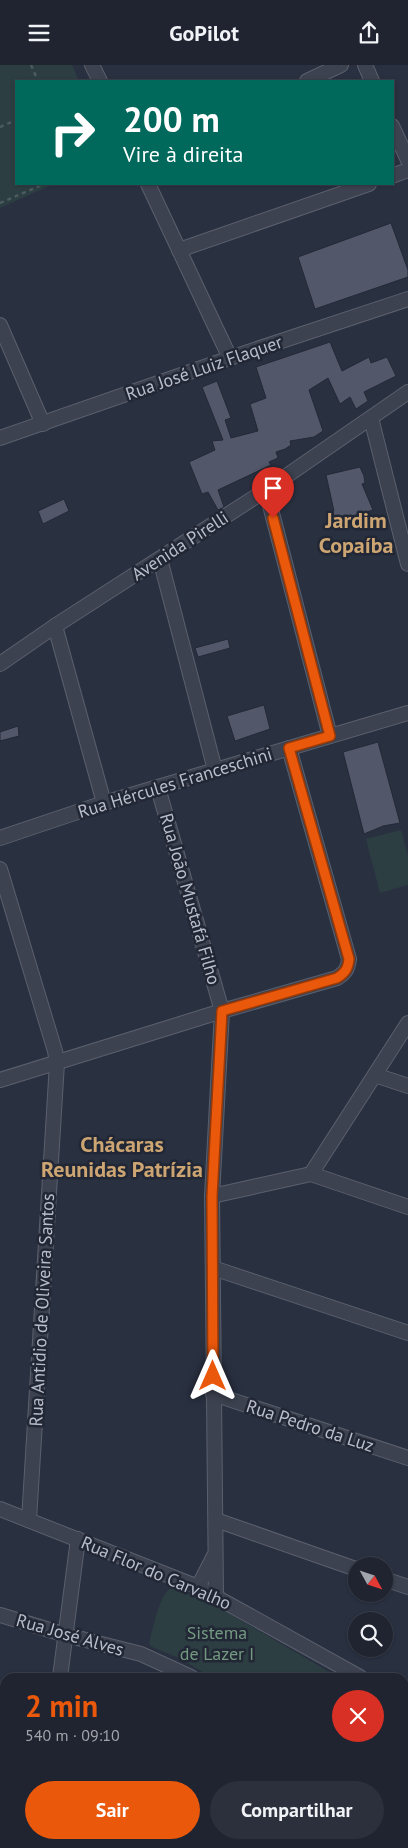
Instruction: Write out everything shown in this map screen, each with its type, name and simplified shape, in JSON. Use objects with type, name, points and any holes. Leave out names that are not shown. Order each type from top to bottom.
[{"type":"street","points":[[92,65],[100,80]]},
{"type":"street","points":[[309,80],[341,65]]},
{"type":"street","points":[[365,65],[372,80]]},
{"type":"street","points":[[394,130],[408,160]]},
{"type":"street","points":[[394,175],[408,170]]},
{"type":"street","points":[[148,185],[230,358]]},
{"type":"street","points":[[179,250],[366,185]]},
{"type":"street","name":"Rua José Luiz Flaquer","points":[[0,438],[230,358],[408,299]]},
{"type":"street","points":[[0,325],[43,424]]},
{"type":"street","name":"Avenida Pirelli","points":[[0,665],[55,626],[266,490],[408,392]]},
{"type":"street","points":[[371,417],[408,564]]},
{"type":"street","points":[[266,490],[330,736]]},
{"type":"street","points":[[160,559],[215,770]]},
{"type":"street","points":[[55,626],[104,803]]},
{"type":"street","points":[[0,656],[23,649]]},
{"type":"street","name":"Rua Hércules Franceschini","points":[[0,838],[104,803],[408,713]]},
{"type":"street","points":[[0,1080],[222,1011],[337,978],[344,974],[348,968],[349,959],[289,748]]},
{"type":"street","name":"Rua João Mustafá Filho","points":[[158,788],[222,1011],[212,1196],[216,1595]]},
{"type":"street","name":"Rua Antidio de Oliveira Santos","points":[[0,869],[57,1063],[29,1519]]},
{"type":"street","points":[[311,1174],[408,1023]]},
{"type":"street","points":[[375,1075],[408,1085]]},
{"type":"street","points":[[212,1196],[311,1174],[408,1207]]},
{"type":"street","points":[[212,1267],[408,1333]]},
{"type":"street","name":"Rua Pedro da Luz","points":[[213,1394],[408,1458]]},
{"type":"street","name":"Rua Flor do Carvalho","points":[[0,1509],[216,1595],[353,1673]]},
{"type":"street","points":[[216,1520],[348,1566]]},
{"type":"street","points":[[61,1673],[78,1539]]},
{"type":"street","points":[[198,1587],[216,1553]]},
{"type":"street","points":[[393,1582],[408,1587]]},
{"type":"street","name":"Rua José Alves","points":[[0,1615],[66,1635],[141,1654],[181,1673]]},
{"type":"path","points":[[31,65],[38,80]]},
{"type":"path","points":[[0,127],[15,120]]},
{"type":"path","points":[[0,203],[42,185]]},
{"type":"green space","points":[[0,65],[72,65],[79,80],[15,80],[15,185],[52,185],[0,208]]},
{"type":"green space","points":[[401,830],[408,856],[408,885],[380,893],[366,839]]},
{"type":"green space","name":"Sistema de Lazer I","points":[[172,1587],[218,1607],[331,1673],[204,1673],[179,1658],[152,1647],[149,1644],[157,1613],[167,1591]]},
{"type":"building","points":[[391,223],[408,270],[408,277],[315,309],[298,257]]},
{"type":"building","points":[[330,342],[342,371],[369,357],[371,363],[387,357],[396,376],[364,392],[368,401],[356,409],[350,397],[340,404],[328,378],[309,390],[323,431],[314,437],[290,441],[291,445],[276,452],[278,458],[269,462],[271,465],[218,490],[224,507],[218,510],[208,492],[202,494],[189,462],[215,450],[212,441],[223,440],[202,387],[217,381],[231,418],[225,420],[231,438],[258,431],[250,404],[266,398],[256,367]]},
{"type":"building","points":[[360,467],[365,483],[362,484],[373,510],[335,521],[326,475]]},
{"type":"building","points":[[64,499],[69,511],[43,524],[38,511]]},
{"type":"building","points":[[228,639],[230,648],[198,657],[195,648]]},
{"type":"building","points":[[264,705],[270,729],[235,741],[227,716]]},
{"type":"building","points":[[18,726],[19,736],[0,741],[0,732]]},
{"type":"building","points":[[378,742],[400,823],[383,826],[364,834],[343,752]]},
{"type":"district","name":"Jardim Copaíba","points":[[356,533]]},
{"type":"district","name":"Chácaras Reunidas Patrízia","points":[[122,1157]]},
{"type":"route","points":[[213,1376],[212,1196],[222,1011],[337,978],[344,974],[348,968],[349,959],[289,748],[330,736],[273,518]]}]
